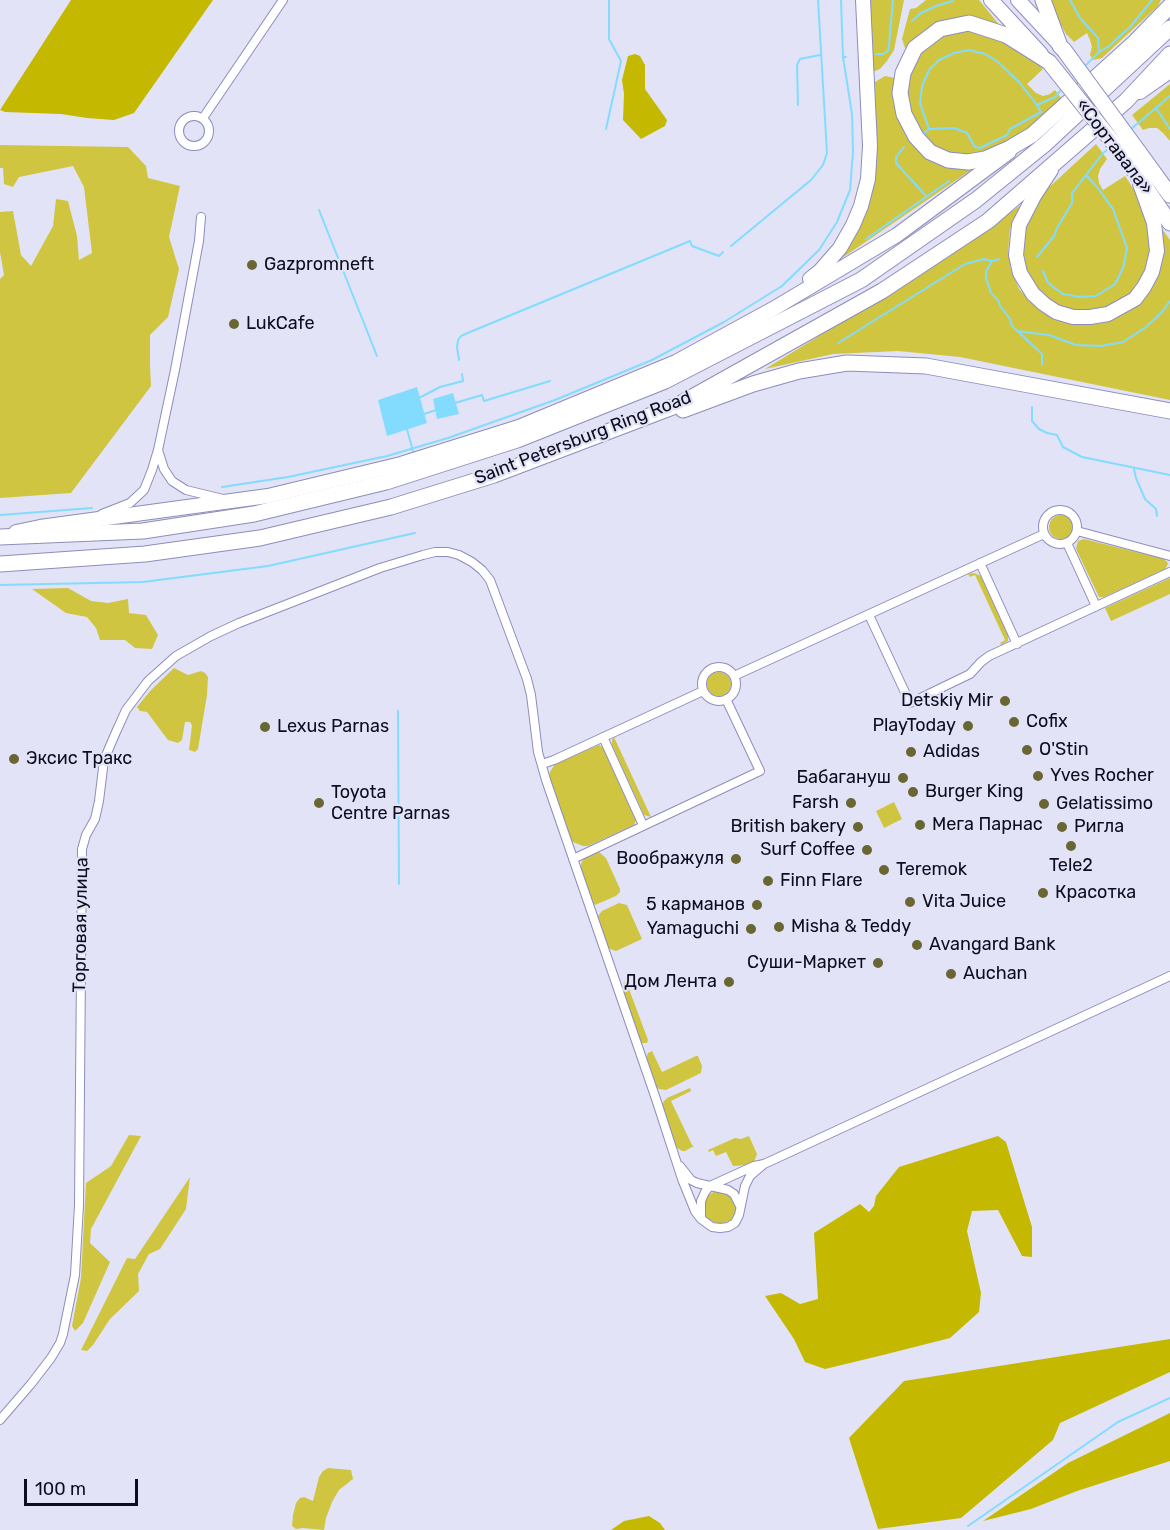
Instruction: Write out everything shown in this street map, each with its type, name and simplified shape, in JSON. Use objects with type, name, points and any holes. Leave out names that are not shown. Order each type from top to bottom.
[{"type":"highway","name":"«Сортавала»","points":[[1043,0],[1062,48],[1136,157],[1136,173],[1170,223]]},
{"type":"highway","points":[[1135,42],[1161,11],[1167,0]]},
{"type":"highway","points":[[1135,42],[1170,6]]},
{"type":"highway","name":"«Сортавала»","points":[[1135,42],[1032,135],[985,159],[968,162],[948,160],[930,152],[916,137],[904,114],[900,93],[903,73],[915,48],[940,29],[969,23],[1006,35],[1053,67],[1136,157],[1170,195]]},
{"type":"highway","name":"Saint Petersburg Ring Road","points":[[0,536],[143,531],[254,514],[386,482],[506,444],[665,381],[861,280],[976,200],[1044,145],[1170,28]]},
{"type":"highway","name":"Saint Petersburg Ring Road","points":[[0,564],[146,554],[260,538],[391,507],[483,479],[678,405],[882,291],[988,221],[1126,101],[1170,54]]},
{"type":"highway","points":[[639,420],[681,411],[753,384],[799,371],[847,363],[926,366],[1170,411]]},
{"type":"main road","points":[[773,309],[820,271],[840,248],[861,206],[868,179],[870,146],[863,0]]},
{"type":"main road","points":[[991,0],[1053,67]]},
{"type":"main road","points":[[1018,0],[1062,48]]},
{"type":"main road","points":[[1126,101],[1170,71]]},
{"type":"main road","points":[[0,536],[40,526],[268,496],[393,466],[519,427],[676,362],[773,309],[897,235],[1032,135]]},
{"type":"main road","points":[[1136,157],[1170,183]]},
{"type":"main road","points":[[1058,160],[1034,196],[1019,225],[1016,255],[1020,273],[1033,294],[1056,312],[1073,317],[1090,318],[1108,314],[1122,307],[1135,299],[1152,272],[1157,251],[1154,223],[1136,173]]},
{"type":"street","points":[[202,118],[283,0]]},
{"type":"street","points":[[91,519],[129,503],[144,490],[152,470],[175,370],[199,241],[201,217]]},
{"type":"street","points":[[158,450],[164,469],[172,481],[186,490],[232,501]]},
{"type":"street","points":[[1062,510],[1068,511],[1076,520],[1077,531],[1072,540],[1062,544],[1052,542],[1044,534],[1043,528],[1046,517],[1050,513],[1062,510]]},
{"type":"street","points":[[1077,531],[1170,556]]},
{"type":"street","points":[[734,676],[1044,534]]},
{"type":"street","points":[[1067,543],[1096,606]]},
{"type":"street","name":"Торговая улица","points":[[0,1420],[31,1384],[60,1343],[75,1275],[79,1205],[82,849],[95,819],[104,760],[126,710],[148,681],[176,656],[239,623],[380,568],[435,552],[448,552],[472,562],[490,580],[527,679],[542,764]]},
{"type":"street","points":[[980,563],[1017,644]]},
{"type":"street","points":[[869,615],[910,703],[970,674],[985,659],[1170,572]]},
{"type":"street","points":[[712,668],[727,669],[734,676],[736,687],[726,699],[716,701],[704,691],[702,681],[707,671],[712,668]]},
{"type":"street","points":[[704,691],[542,764],[682,1179],[695,1211],[701,1219],[712,1227],[720,1228],[735,1223],[741,1208],[745,1186],[750,1176],[764,1164]]},
{"type":"street","points":[[573,859],[760,771],[726,699]]},
{"type":"street","points":[[603,737],[643,825]]},
{"type":"street","points":[[701,1219],[701,1201],[710,1186],[754,1166],[764,1164],[1170,976]]},
{"type":"street","points":[[676,1161],[691,1180],[728,1190],[734,1194],[741,1208]]},
{"type":"shaded area","points":[[71,0],[213,0],[134,113],[114,120],[0,110]]},
{"type":"shaded area","points":[[869,0],[904,0],[894,50],[880,69],[873,72]]},
{"type":"shaded area","points":[[926,0],[979,0],[1001,27],[974,18],[939,21],[905,48],[902,39],[910,9],[916,8]]},
{"type":"shaded area","points":[[1049,0],[1161,0],[1158,6],[1102,58],[1093,60],[1090,55],[1092,47],[1087,33],[1074,42],[1066,34]]},
{"type":"shaded area","points":[[972,30],[1020,47],[1043,69],[1027,84],[1043,96],[1055,90],[1063,100],[1000,148],[976,157],[956,157],[925,141],[912,121],[907,101],[910,74],[921,53],[941,37]]},
{"type":"shaded area","points":[[635,54],[640,56],[645,65],[645,89],[667,120],[665,126],[641,139],[623,120],[622,80],[628,56]]},
{"type":"shaded area","points":[[885,76],[895,78],[896,112],[905,134],[921,154],[946,166],[974,168],[842,258],[852,241],[867,204],[876,143],[875,82]]},
{"type":"shaded area","points":[[1170,84],[1170,141],[1157,128],[1143,130],[1132,115]]},
{"type":"shaded area","points":[[1096,144],[1107,159],[1100,169],[1099,183],[1103,190],[1125,176],[1140,199],[1149,225],[1151,244],[1148,263],[1138,288],[1119,305],[1100,312],[1075,313],[1051,303],[1033,289],[1023,262],[1022,241],[1027,222],[1045,191]]},
{"type":"shaded area","points":[[0,145],[128,147],[146,166],[148,178],[180,186],[169,237],[179,269],[168,317],[150,335],[151,386],[71,493],[0,498],[0,279],[4,275],[0,252],[0,212],[13,211],[21,255],[31,266],[53,226],[56,199],[68,201],[77,236],[79,260],[92,253],[84,187],[73,166],[19,177],[13,187],[4,184],[3,168],[0,168]]},
{"type":"shaded area","points":[[1021,205],[1010,229],[1008,252],[1011,270],[1019,289],[1034,305],[1053,318],[1068,323],[1088,325],[1104,323],[1138,304],[1156,281],[1163,259],[1163,230],[1170,240],[1170,400],[960,357],[898,351],[833,354],[765,369],[934,266]]},
{"type":"shaded area","points":[[1061,515],[1070,518],[1073,527],[1070,536],[1061,539],[1052,536],[1049,527],[1052,518]]},
{"type":"shaded area","points":[[1084,539],[1164,559],[1168,563],[1165,569],[1104,597],[1099,597],[1076,548],[1078,541]]},
{"type":"shaded area","points":[[974,573],[981,576],[1008,635],[1008,641],[1001,645],[1000,643],[1005,640],[975,575],[970,577],[968,574]]},
{"type":"shaded area","points":[[1170,578],[1170,594],[1111,621],[1105,608]]},
{"type":"shaded area","points":[[68,588],[91,601],[108,603],[128,599],[129,613],[146,615],[158,635],[152,649],[135,648],[125,640],[100,640],[96,628],[87,617],[66,613],[32,589]]},
{"type":"shaded area","points":[[174,668],[188,675],[201,671],[208,677],[198,749],[195,752],[189,750],[192,725],[190,722],[185,722],[182,740],[178,743],[168,740],[147,712],[140,711],[137,707]]},
{"type":"shaded area","points":[[719,672],[728,675],[731,684],[728,693],[719,696],[710,693],[707,684],[710,675]]},
{"type":"shaded area","points":[[614,737],[651,817],[644,815],[612,745]]},
{"type":"shaded area","points":[[599,745],[604,748],[636,820],[634,825],[588,846],[583,846],[570,839],[549,778],[555,764]]},
{"type":"shaded area","points":[[894,802],[902,819],[884,828],[876,811]]},
{"type":"shaded area","points":[[595,852],[599,852],[606,858],[620,892],[595,905],[580,870],[582,861]]},
{"type":"shaded area","points":[[619,903],[627,905],[642,939],[616,951],[608,947],[598,916],[602,911]]},
{"type":"shaded area","points":[[626,981],[648,1040],[647,1043],[642,1043],[640,1040],[622,988]]},
{"type":"shaded area","points":[[652,1051],[662,1072],[698,1056],[702,1066],[701,1073],[666,1090],[659,1089],[656,1087],[646,1058]]},
{"type":"shaded area","points":[[690,1088],[691,1091],[671,1101],[694,1146],[682,1151],[676,1147],[662,1105],[667,1098]]},
{"type":"shaded area","points":[[129,1135],[141,1136],[91,1229],[90,1243],[110,1262],[83,1323],[75,1331],[72,1326],[81,1278],[86,1183],[111,1166]]},
{"type":"shaded area","points":[[749,1136],[757,1154],[754,1162],[748,1165],[733,1166],[726,1152],[716,1156],[713,1150],[709,1152],[708,1150],[735,1138],[741,1139]]},
{"type":"shaded area","points":[[998,1136],[1006,1142],[1032,1227],[1032,1257],[1022,1256],[998,1210],[972,1211],[967,1231],[981,1293],[979,1312],[950,1338],[825,1369],[805,1362],[794,1339],[765,1296],[781,1293],[800,1304],[818,1299],[814,1233],[860,1204],[869,1212],[874,1206],[876,1196],[899,1167]]},
{"type":"shaded area","points":[[190,1177],[186,1209],[160,1249],[149,1254],[138,1274],[139,1291],[110,1319],[93,1345],[87,1351],[81,1350],[127,1258],[135,1259]]},
{"type":"shaded area","points":[[715,1191],[731,1195],[736,1204],[731,1220],[721,1224],[710,1221],[703,1213],[706,1197]]},
{"type":"shaded area","points":[[1170,1339],[1170,1372],[1060,1423],[1053,1440],[961,1518],[878,1529],[849,1438],[904,1381]]},
{"type":"shaded area","points":[[1170,1413],[1170,1461],[1077,1491],[1031,1509],[983,1521],[1068,1463]]},
{"type":"shaded area","points":[[328,1468],[351,1470],[353,1479],[339,1490],[332,1502],[324,1530],[296,1529],[292,1526],[296,1503],[304,1497],[313,1501],[319,1477]]},
{"type":"shaded area","points":[[649,1516],[660,1523],[665,1530],[611,1530],[624,1521]]},
{"type":"water","points":[[417,387],[427,423],[387,436],[378,400]]},
{"type":"water","points":[[453,393],[459,414],[437,419],[433,399]]},
{"type":"waterway","points":[[606,129],[621,61],[609,39],[609,0]]},
{"type":"waterway","points":[[731,246],[811,180],[823,165],[827,153],[818,0]]},
{"type":"waterway","points":[[841,0],[843,57]]},
{"type":"waterway","points":[[876,54],[888,51],[893,0]]},
{"type":"waterway","points":[[912,21],[921,13],[952,0]]},
{"type":"waterway","points":[[1070,0],[1080,18],[1098,38],[1099,51]]},
{"type":"waterway","points":[[1083,68],[1131,26],[1152,0]]},
{"type":"waterway","points":[[923,134],[929,129],[920,103],[922,86],[929,70],[939,60],[954,53],[969,50],[985,54],[998,62],[1019,82],[1041,112],[1010,129],[1007,135],[980,148],[975,147],[967,133],[954,128],[929,129]]},
{"type":"waterway","points":[[798,105],[797,65],[800,59],[820,55]]},
{"type":"waterway","points":[[222,487],[288,477],[387,456],[448,438],[555,400],[652,360],[724,322],[782,286],[819,250],[837,222],[850,190],[853,152],[852,114],[843,57],[846,57]]},
{"type":"waterway","points":[[1037,105],[1055,97],[1062,89]]},
{"type":"waterway","points":[[1131,129],[1170,96]]},
{"type":"waterway","points":[[1156,108],[1170,129]]},
{"type":"waterway","points":[[904,147],[896,157],[896,163],[926,196]]},
{"type":"waterway","points":[[1037,257],[1054,236],[1072,203],[1072,193],[1103,153],[1111,147]]},
{"type":"waterway","points":[[1043,271],[1048,283],[1063,294],[1080,297],[1096,296],[1115,284],[1123,268],[1127,248],[1113,209],[1086,175]]},
{"type":"waterway","points":[[866,239],[949,181]]},
{"type":"waterway","points":[[319,210],[377,356]]},
{"type":"waterway","points":[[459,360],[457,347],[461,336],[690,241],[692,246],[719,256],[723,252]]},
{"type":"waterway","points":[[838,343],[965,264],[984,259],[992,261]]},
{"type":"waterway","points":[[999,259],[992,261],[986,271],[991,293],[998,300],[1012,326],[1042,354],[1042,365]]},
{"type":"waterway","points":[[1017,331],[1049,335],[1076,345],[1101,346],[1123,342],[1146,327],[1170,301]]},
{"type":"waterway","points":[[419,398],[440,387],[463,381],[462,374]]},
{"type":"waterway","points":[[455,403],[482,395],[484,401],[550,381]]},
{"type":"waterway","points":[[1032,407],[1032,421],[1039,429],[1057,435],[1063,447],[1082,457],[1170,475]]},
{"type":"waterway","points":[[424,414],[436,410]]},
{"type":"waterway","points":[[407,429],[414,455]]},
{"type":"waterway","points":[[1134,469],[1145,499],[1156,509],[1157,516]]},
{"type":"waterway","points":[[0,515],[92,508]]},
{"type":"waterway","points":[[0,585],[143,582],[268,566],[415,533]]},
{"type":"waterway","points":[[398,711],[399,884]]},
{"type":"waterway","points":[[968,1526],[1118,1422],[1170,1398]]},
{"type":"place","name":"Gazpromneft","points":[[252,265]]},
{"type":"place","name":"LukCafe","points":[[234,324]]},
{"type":"place","name":"Detskiy Mir","points":[[1005,701]]},
{"type":"place","name":"Cofix","points":[[1014,722]]},
{"type":"place","name":"PlayToday","points":[[968,726]]},
{"type":"place","name":"Lexus Parnas","points":[[265,727]]},
{"type":"place","name":"O'Stin","points":[[1027,750]]},
{"type":"place","name":"Adidas","points":[[911,752]]},
{"type":"place","name":"Эксис Тракс","points":[[14,759]]},
{"type":"place","name":"Yves Rocher","points":[[1038,776]]},
{"type":"place","name":"Бабагануш","points":[[903,778]]},
{"type":"place","name":"Burger King","points":[[913,792]]},
{"type":"place","name":"Toyota Centre Parnas","points":[[319,803]]},
{"type":"place","name":"Farsh","points":[[851,803]]},
{"type":"place","name":"Gelatissimo","points":[[1044,804]]},
{"type":"place","name":"Мега Парнас","points":[[920,825]]},
{"type":"place","name":"British bakery","points":[[858,827]]},
{"type":"place","name":"Ригла","points":[[1062,827]]},
{"type":"place","name":"Tele2","points":[[1071,846]]},
{"type":"place","name":"Surf Coffee","points":[[867,850]]},
{"type":"place","name":"Воображуля","points":[[736,859]]},
{"type":"place","name":"Teremok","points":[[884,870]]},
{"type":"place","name":"Finn Flare","points":[[768,881]]},
{"type":"place","name":"Красотка","points":[[1043,893]]},
{"type":"place","name":"Vita Juice","points":[[910,902]]},
{"type":"place","name":"5 карманов","points":[[757,905]]},
{"type":"place","name":"Misha & Teddy","points":[[779,927]]},
{"type":"place","name":"Yamaguchi","points":[[751,929]]},
{"type":"place","name":"Avangard Bank","points":[[917,945]]},
{"type":"place","name":"Суши-Маркет","points":[[878,963]]},
{"type":"place","name":"Auchan","points":[[951,974]]},
{"type":"place","name":"Дом Лента","points":[[729,982]]}]
